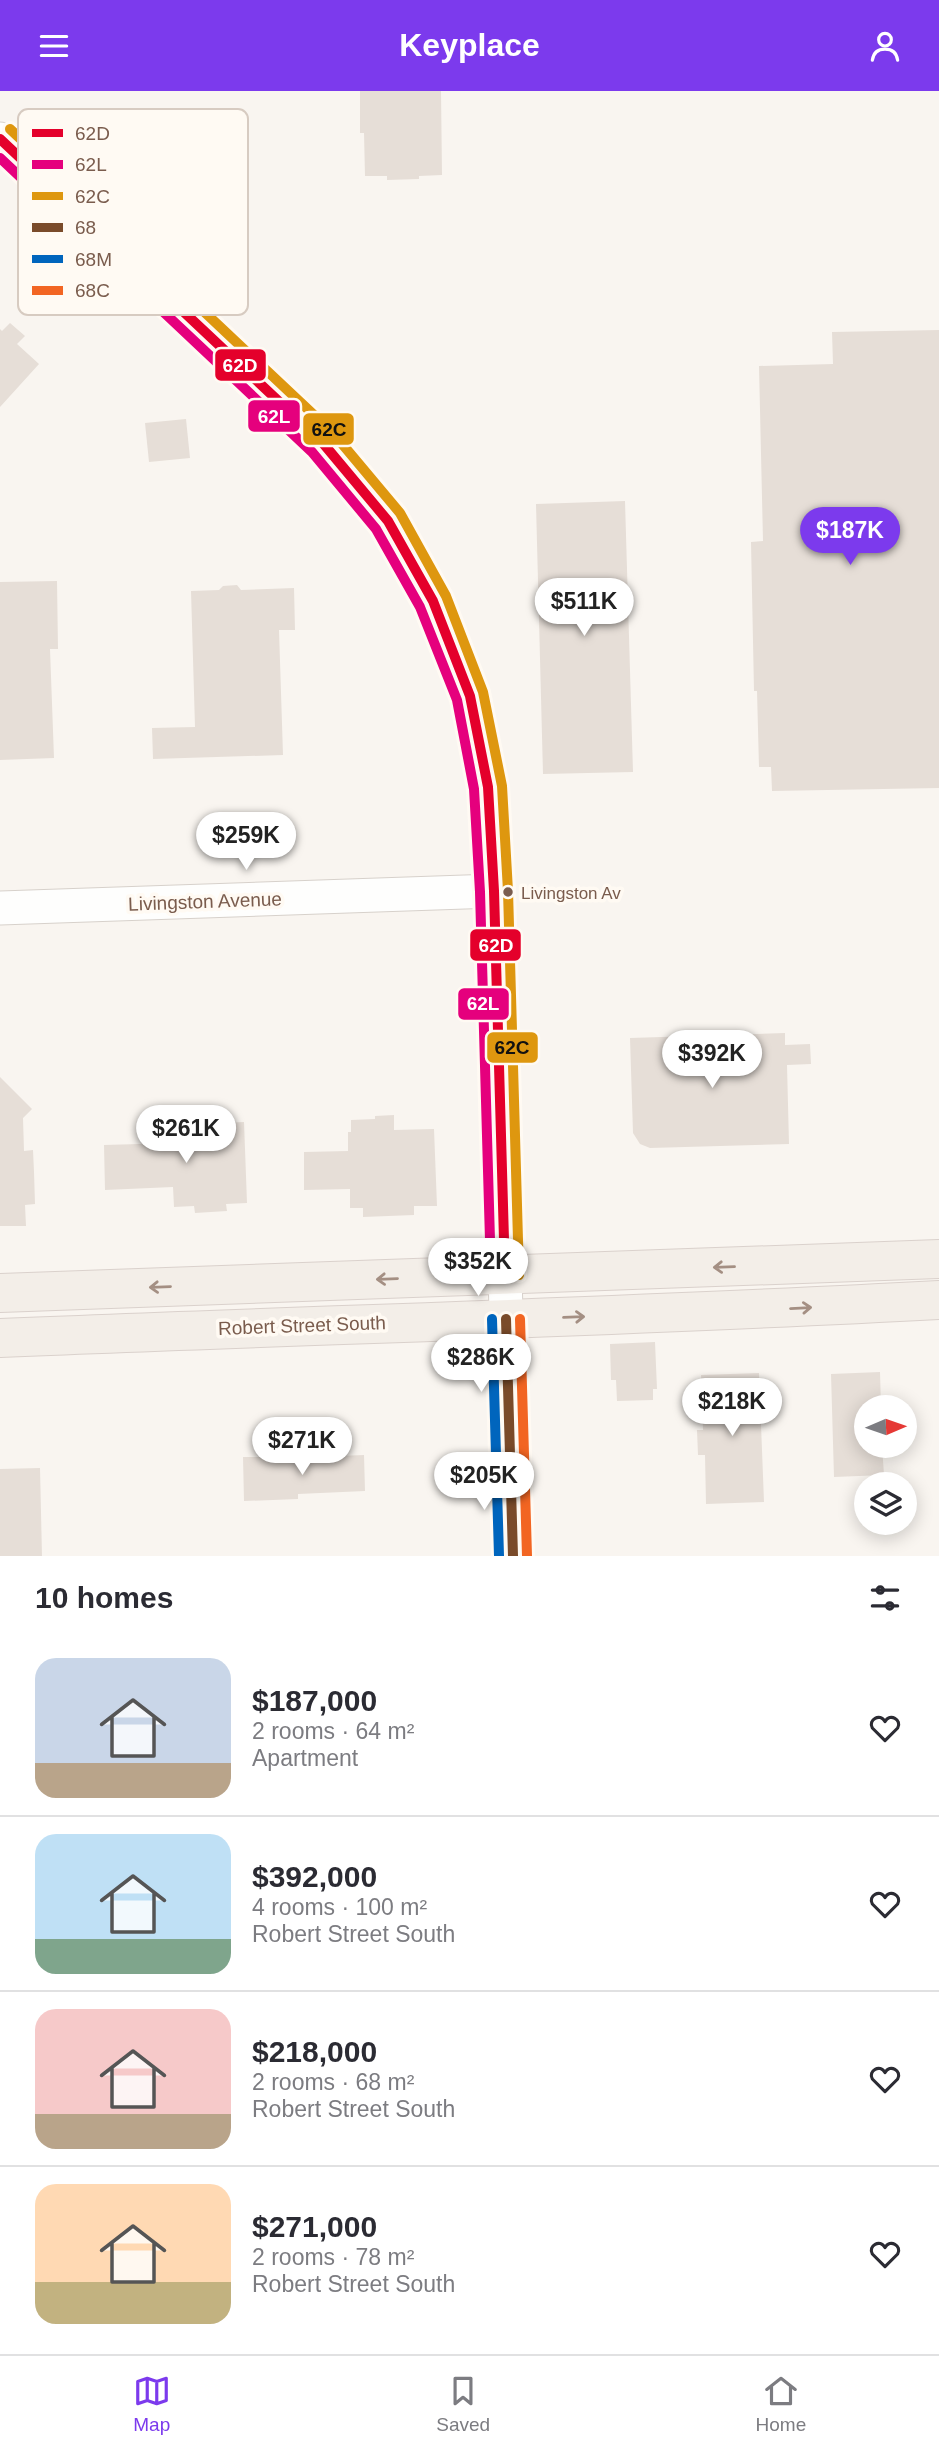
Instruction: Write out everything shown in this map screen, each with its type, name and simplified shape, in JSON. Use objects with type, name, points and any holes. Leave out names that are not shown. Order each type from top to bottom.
[{"type":"main road","points":[[0,1293],[939,1259]]},
{"type":"main road","name":"Robert Street South","points":[[0,1338],[358,1323],[671,1314],[939,1300]]},
{"type":"street","points":[[0,139],[18,156]]},
{"type":"street","points":[[187,315],[322,442],[387,521],[433,601],[470,696],[488,787],[494,891],[513,1556]]},
{"type":"street","name":"Livingston Avenue","points":[[0,908],[494,891]]},
{"type":"building","points":[[360,91],[441,91],[442,175],[387,180],[387,176],[365,176],[364,133],[360,133]]},
{"type":"building","points":[[10,323],[25,336],[17,344],[39,364],[0,407],[0,329],[2,331]]},
{"type":"building","points":[[939,330],[939,788],[772,791],[771,767],[759,767],[757,691],[754,691],[751,542],[763,541],[759,366],[833,364],[832,332]]},
{"type":"building","points":[[186,419],[190,458],[149,462],[145,423]]},
{"type":"building","points":[[625,501],[633,772],[543,774],[536,504]]},
{"type":"building","points":[[57,581],[58,649],[50,649],[54,758],[0,760],[0,582]]},
{"type":"building","points":[[237,585],[241,590],[294,588],[295,630],[279,630],[283,755],[153,759],[152,728],[195,727],[191,591],[219,590],[223,586]]},
{"type":"building","points":[[785,1033],[785,1045],[810,1044],[811,1064],[787,1065],[789,1144],[650,1148],[640,1144],[633,1133],[630,1038]]},
{"type":"building","points":[[0,1077],[32,1109],[23,1118],[24,1151],[33,1150],[35,1204],[25,1205],[26,1226],[0,1226]]},
{"type":"building","points":[[394,1115],[394,1130],[434,1129],[437,1206],[414,1206],[414,1215],[363,1217],[363,1208],[350,1208],[350,1189],[304,1190],[304,1152],[348,1151],[351,1120]]},
{"type":"building","points":[[223,1116],[223,1123],[244,1122],[247,1203],[226,1204],[227,1211],[195,1213],[194,1206],[174,1207],[173,1187],[105,1190],[104,1145],[174,1143],[173,1124],[194,1124],[194,1117]]},
{"type":"building","points":[[655,1342],[657,1389],[653,1389],[653,1400],[617,1401],[616,1380],[611,1380],[610,1344]]},
{"type":"building","points":[[880,1372],[881,1395],[854,1395],[854,1458],[883,1458],[884,1472],[854,1472],[854,1476],[834,1477],[831,1374]]},
{"type":"building","points":[[759,1373],[764,1502],[706,1504],[705,1455],[698,1455],[697,1430],[703,1430],[701,1375]]},
{"type":"building","points":[[364,1455],[365,1491],[298,1494],[298,1499],[244,1501],[243,1457],[263,1459]]},
{"type":"building","points":[[40,1468],[42,1556],[0,1556],[0,1469]]},
{"type":"transit line","name":"62C","points":[[10,129],[18,137]]},
{"type":"transit line","name":"62D","points":[[0,139],[18,156]]},
{"type":"transit line","name":"62L","points":[[0,158],[18,175]]},
{"type":"transit line","name":"62L","points":[[167,315],[312,452],[376,529],[420,607],[457,700],[474,789],[480,892],[491,1275]]},
{"type":"transit line","name":"62D","points":[[187,315],[322,442],[388,521],[433,601],[470,696],[488,787],[494,891],[505,1275]]},
{"type":"transit line","name":"62C","points":[[208,315],[333,433],[400,513],[446,596],[483,692],[502,786],[508,891],[519,1275]]},
{"type":"transit line","name":"68M","points":[[492,1319],[499,1556]]},
{"type":"transit line","name":"68","points":[[506,1319],[513,1556]]},
{"type":"transit line","name":"68C","points":[[520,1319],[527,1556]]},
{"type":"place","name":"Livingston Av","points":[[508,892]]}]
